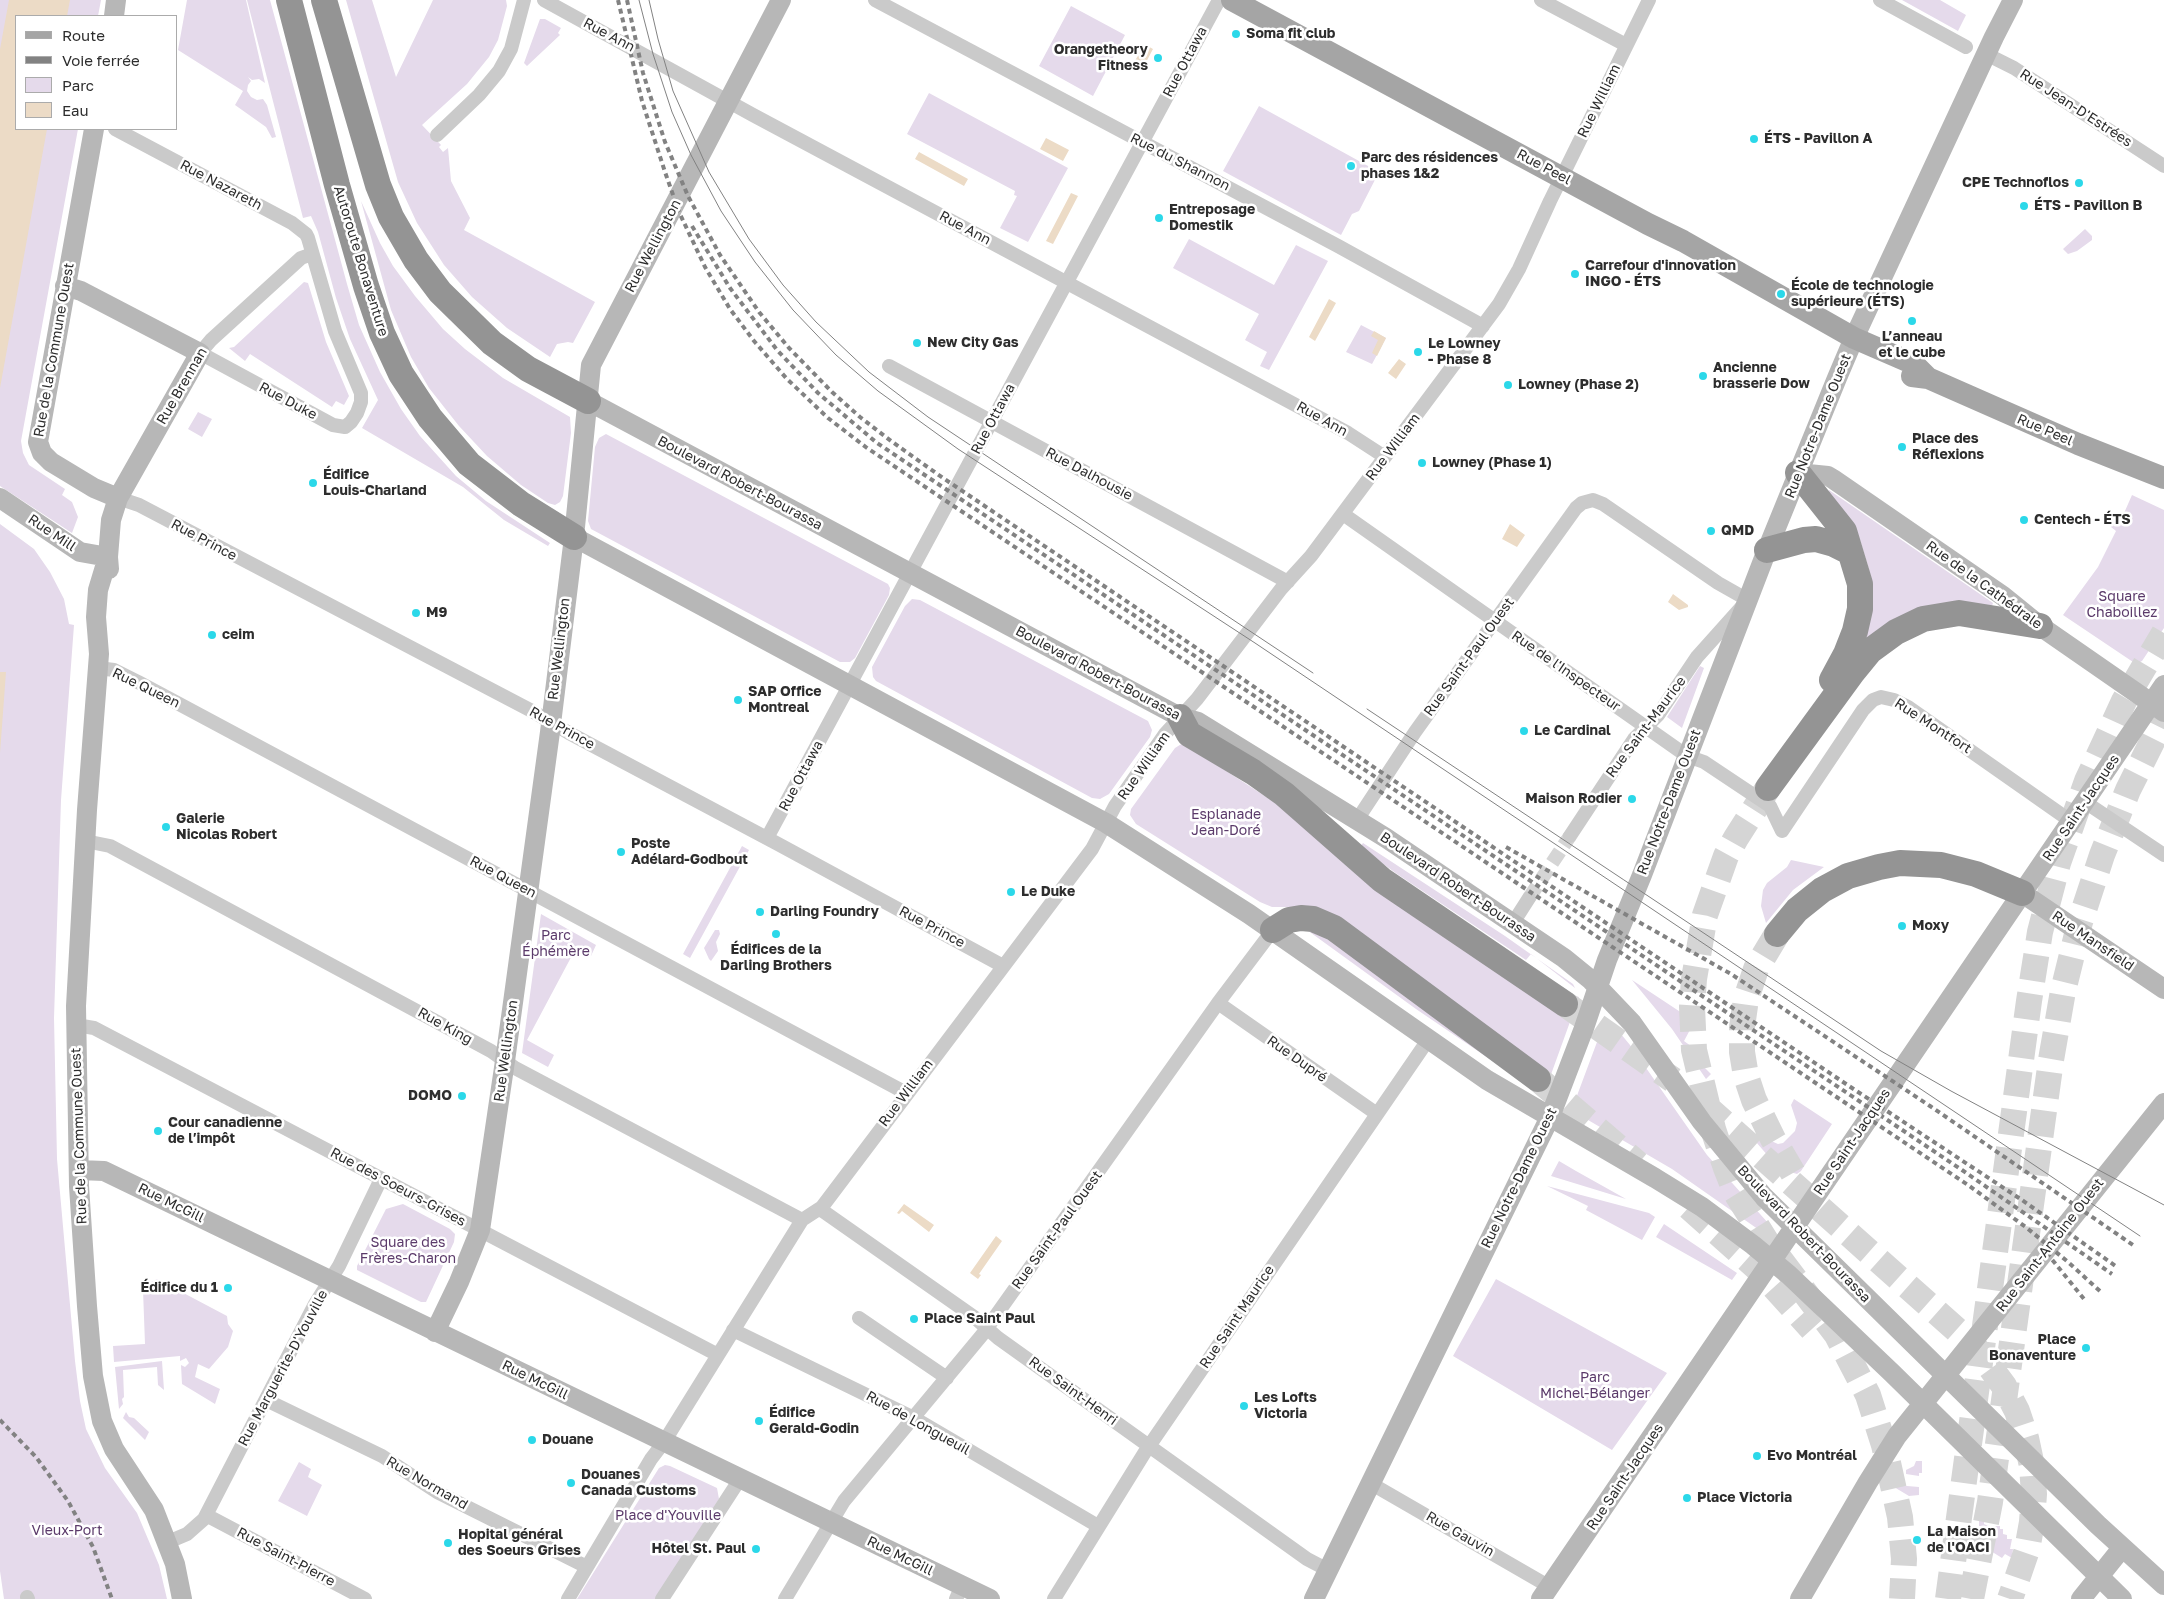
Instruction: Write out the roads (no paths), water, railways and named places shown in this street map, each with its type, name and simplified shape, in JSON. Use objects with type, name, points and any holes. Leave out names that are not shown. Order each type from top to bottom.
[{"type":"highway","name":"Autoroute Bonaventure","points":[[289,0],[337,185],[366,286],[382,333],[401,374],[430,418],[469,464],[514,500],[574,537]]},
{"type":"highway","points":[[324,0],[371,165],[391,217],[416,260],[450,302],[492,343],[528,369],[588,401]]},
{"type":"highway","points":[[1783,766],[1840,666],[1855,631],[1860,592],[1857,570],[1844,531],[1798,473]]},
{"type":"highway","points":[[1767,550],[1804,540],[1816,539],[1834,544],[1850,552]]},
{"type":"highway","points":[[1768,788],[1870,651],[1904,627],[1932,617],[1959,613],[2040,626]]},
{"type":"highway","points":[[1180,717],[1190,734],[1253,772],[1284,794],[1382,880],[1565,1004]]},
{"type":"highway","points":[[1778,934],[1797,910],[1822,890],[1848,876],[1879,867],[1900,864],[1941,865],[1976,874],[2022,893]]},
{"type":"highway","points":[[1273,930],[1289,920],[1301,918],[1313,919],[1334,928],[1538,1079]]},
{"type":"main road","points":[[114,15],[116,0]]},
{"type":"main road","name":"Rue Wellington","points":[[435,1332],[459,1282],[480,1230],[551,722],[574,537],[591,365],[781,0]]},
{"type":"main road","name":"Rue Peel","points":[[1232,0],[1683,241],[1854,338],[1914,364],[1928,378],[2078,444],[2164,478]]},
{"type":"main road","name":"Rue Notre-Dame Ouest","points":[[1314,1599],[1550,1117],[1598,986],[1798,473],[1854,338],[2013,0]]},
{"type":"main road","name":"Rue de la Commune Ouest","points":[[94,130],[38,434],[42,453],[52,462],[94,488],[118,498],[111,520],[108,558],[98,590],[96,616],[99,661],[85,840],[76,1025],[79,1170],[91,1361],[99,1412],[111,1444],[154,1510],[175,1564],[182,1599]]},
{"type":"main road","name":"Rue Duke","points":[[65,286],[81,291],[200,354]]},
{"type":"main road","name":"Rue Brennan","points":[[118,498],[200,354]]},
{"type":"main road","name":"Boulevard Robert-Bourassa","points":[[588,401],[1180,717],[1198,722],[1357,820],[1564,958],[1598,986],[1624,1014],[1647,1042],[1692,1107],[1752,1184],[2122,1548],[2164,1585]]},
{"type":"main road","name":"Rue de la Cathédrale","points":[[1798,473],[1828,476],[1833,479],[2003,596],[2040,626],[2158,708]]},
{"type":"main road","name":"Rue Mill","points":[[1,499],[80,552],[108,558]]},
{"type":"main road","points":[[574,537],[1106,823],[1273,930],[1428,1040],[1488,1080],[1688,1199],[1772,1260],[1923,1403],[2122,1599]]},
{"type":"main road","name":"Rue Saint-Jacques","points":[[1546,1593],[2022,893],[2085,802],[2158,708],[2164,685]]},
{"type":"main road","name":"Rue Mansfield","points":[[2022,893],[2164,989]]},
{"type":"main road","name":"Rue Saint-Antoine Ouest","points":[[1800,1599],[1878,1464],[1923,1403],[2164,1103]]},
{"type":"main road","name":"Rue Saint-Antoine Ouest","points":[[2134,1140],[2164,1123]]},
{"type":"main road","name":"Rue McGill","points":[[79,1170],[104,1171],[831,1522],[959,1592],[990,1599]]},
{"type":"main road","points":[[2081,1599],[2122,1548]]},
{"type":"street","points":[[437,135],[479,95],[499,71],[510,49],[524,0]]},
{"type":"street","name":"Rue Ann","points":[[544,0],[1348,433],[1385,457]]},
{"type":"street","name":"Rue du Shannon","points":[[875,0],[1347,250],[1483,326]]},
{"type":"street","name":"Rue Ottawa","points":[[767,838],[1068,282],[1218,0]]},
{"type":"street","points":[[1541,0],[1626,45]]},
{"type":"street","name":"Rue William","points":[[664,1442],[802,1220],[820,1209],[1092,849],[1115,806],[1161,739],[1197,699],[1288,582],[1300,570],[1344,514],[1483,326],[1512,282],[1648,0]]},
{"type":"street","points":[[1880,0],[1966,46]]},
{"type":"street","name":"Rue Jean-D'Estrées","points":[[1986,54],[2014,68],[2164,166]]},
{"type":"street","name":"Rue Nazareth","points":[[117,130],[297,226],[306,234],[312,254]]},
{"type":"street","name":"Rue Duke","points":[[200,354],[333,425],[348,426],[357,413],[361,402],[361,393],[335,330],[312,254]]},
{"type":"street","name":"Rue Brennan","points":[[200,354],[211,340],[302,258],[312,254]]},
{"type":"street","name":"Rue Dalhousie","points":[[889,366],[1288,582]]},
{"type":"street","name":"Rue Prince","points":[[118,498],[139,505],[551,722],[1003,966]]},
{"type":"street","name":"Rue Saint-Paul Ouest","points":[[1357,820],[1415,732],[1576,508],[1587,501],[1597,500],[1604,504],[1718,583],[1748,600]]},
{"type":"street","name":"Rue de l'Inspecteur","points":[[1344,514],[1687,756],[1704,762],[1770,806],[1782,830]]},
{"type":"street","name":"Rue Saint-Maurice","points":[[1570,836],[1634,739],[1662,710],[1697,657],[1748,600]]},
{"type":"street","name":"Rue Queen","points":[[99,661],[906,1093]]},
{"type":"street","name":"Rue Montfort","points":[[1782,830],[1865,707],[1873,700],[1881,697],[1894,700],[1908,707],[2072,822]]},
{"type":"street","points":[[2085,802],[2164,855]]},
{"type":"street","name":"Rue King","points":[[85,840],[110,846],[353,975],[491,1050],[505,1061],[802,1220]]},
{"type":"street","points":[[1512,923],[1529,898]]},
{"type":"street","name":"Rue Saint-Paul Ouest","points":[[785,1599],[844,1501],[987,1328],[1218,1003],[1273,930]]},
{"type":"street","name":"Rue Dupré","points":[[1218,1003],[1377,1114]]},
{"type":"street","name":"Rue des Soeurs-Grises","points":[[76,1025],[94,1028],[718,1356]]},
{"type":"street","name":"Rue Saint Maurice","points":[[1054,1599],[1149,1446],[1428,1040]]},
{"type":"street","name":"Rue Marguerite-D'Youville","points":[[168,1542],[190,1532],[198,1526],[206,1515],[381,1179]]},
{"type":"street","name":"Rue Saint-Henri","points":[[820,1209],[974,1317],[1149,1446],[1299,1553],[1328,1570]]},
{"type":"street","points":[[859,1318],[947,1378]]},
{"type":"street","name":"Rue de Longueuil","points":[[733,1330],[914,1418],[1098,1526]]},
{"type":"street","name":"Rue Normand","points":[[266,1400],[382,1456],[437,1492],[587,1567]]},
{"type":"street","points":[[568,1599],[651,1459],[664,1442]]},
{"type":"street","points":[[662,1599],[740,1478]]},
{"type":"street","name":"Rue Gauvin","points":[[1370,1482],[1546,1593]]},
{"type":"street","name":"Rue Saint-Pierre","points":[[206,1515],[366,1599]]},
{"type":"water","points":[[9,0],[70,0],[67,15],[15,15],[15,130],[47,130],[0,388],[0,49]]},
{"type":"water","points":[[1144,44],[1153,49],[1144,66],[1135,61]]},
{"type":"water","points":[[1046,138],[1069,150],[1063,161],[1040,149]]},
{"type":"water","points":[[919,152],[968,179],[964,186],[915,159]]},
{"type":"water","points":[[1071,193],[1078,196],[1053,244],[1046,241]]},
{"type":"water","points":[[1329,299],[1336,303],[1315,341],[1309,337]]},
{"type":"water","points":[[1374,331],[1386,338],[1377,356],[1372,353],[1378,340],[1371,336]]},
{"type":"water","points":[[1399,359],[1406,364],[1396,379],[1388,373]]},
{"type":"water","points":[[1510,524],[1525,535],[1517,547],[1502,539]]},
{"type":"water","points":[[1673,594],[1688,605],[1688,607],[1679,610],[1668,602]]},
{"type":"water","points":[[0,672],[6,672],[0,753]]},
{"type":"water","points":[[904,1204],[934,1225],[929,1232],[902,1211],[899,1214],[897,1213]]},
{"type":"water","points":[[996,1236],[1002,1241],[979,1274],[981,1275],[978,1279],[970,1273]]},
{"type":"tunnel","points":[[1948,1599],[2040,932],[2058,863],[2087,781],[2124,701],[2164,633]]},
{"type":"tunnel","points":[[1971,1599],[1990,1502],[2051,1060],[2063,991],[2080,922],[2102,855],[2128,790],[2164,718]]},
{"type":"tunnel","points":[[1768,788],[1726,856],[1705,915],[1694,979],[1692,1007],[1694,1050],[1713,1129],[1736,1193],[1766,1241],[1837,1335],[1868,1395],[1884,1445],[1900,1517],[1904,1559],[1902,1599]]},
{"type":"tunnel","points":[[1529,898],[1570,836]]},
{"type":"tunnel","points":[[1777,934],[1756,969],[1746,999],[1742,1027],[1742,1052],[1746,1076],[1754,1100],[1773,1139],[1793,1173]]},
{"type":"tunnel","points":[[1565,1004],[1673,1080]]},
{"type":"tunnel","points":[[1538,1079],[1638,1164]]},
{"type":"tunnel","points":[[1704,1105],[1959,1332],[1979,1352],[2004,1386],[2017,1411],[2026,1438],[2032,1466],[2034,1494],[2027,1550],[2010,1599]]},
{"type":"tunnel","points":[[1689,1207],[1756,1267],[1812,1329]]},
{"type":"tram line","points":[[639,0],[653,54],[672,112],[691,155],[721,211],[755,262],[793,310],[836,355],[878,391],[958,449],[1255,643],[2140,1236]]},
{"type":"tram line","points":[[649,0],[673,91],[709,172],[749,239],[783,285],[816,322],[869,372],[928,417],[1313,673]]},
{"type":"tram line","points":[[1367,709],[1881,1051],[1951,1091],[2164,1205]]},
{"type":"railway","points":[[618,0],[642,101],[665,172],[679,212],[705,267],[730,309],[754,341],[787,379],[828,418],[867,448],[1968,1185],[2027,1228],[2102,1293]]},
{"type":"railway","points":[[627,0],[643,73],[665,142],[688,196],[720,255],[759,312],[789,348],[832,392],[860,417],[943,478],[2022,1200],[2117,1267]]},
{"type":"railway","points":[[692,226],[730,288],[777,350],[818,393],[877,443],[1962,1170],[2112,1274]]},
{"type":"railway","points":[[1506,847],[1731,974],[1930,1106],[2133,1245]]},
{"type":"railway","points":[[2041,1246],[2084,1299]]},
{"type":"railway","points":[[0,1420],[36,1457],[68,1501],[93,1547],[112,1599]]},
{"type":"place","name":"Soma fit club","points":[[1236,34]]},
{"type":"place","name":"Orangetheory Fitness","points":[[1158,58]]},
{"type":"place","name":"ÉTS - Pavillon A","points":[[1754,139]]},
{"type":"place","name":"Parc des résidences phases 1&2","points":[[1351,166]]},
{"type":"place","name":"CPE Technoflos","points":[[2079,183]]},
{"type":"place","name":"ÉTS - Pavillon B","points":[[2024,206]]},
{"type":"place","name":"Entreposage Domestik","points":[[1159,218]]},
{"type":"place","name":"Carrefour d'innovation INGO - ÉTS","points":[[1575,274]]},
{"type":"place","name":"École de technologie supérieure (ÉTS)","points":[[1781,294]]},
{"type":"place","name":"L’anneau et le cube","points":[[1912,321]]},
{"type":"place","name":"New City Gas","points":[[917,343]]},
{"type":"place","name":"Le Lowney - Phase 8","points":[[1418,352]]},
{"type":"place","name":"Ancienne brasserie Dow","points":[[1703,376]]},
{"type":"place","name":"Lowney (Phase 2)","points":[[1508,385]]},
{"type":"place","name":"Place des Réflexions","points":[[1902,447]]},
{"type":"place","name":"Lowney (Phase 1)","points":[[1422,463]]},
{"type":"place","name":"Édifice Louis-Charland","points":[[313,483]]},
{"type":"place","name":"Centech - ÉTS","points":[[2024,520]]},
{"type":"place","name":"QMD","points":[[1711,531]]},
{"type":"place","name":"M9","points":[[416,613]]},
{"type":"place","name":"ceim","points":[[212,635]]},
{"type":"place","name":"SAP Office Montreal","points":[[738,700]]},
{"type":"place","name":"Le Cardinal","points":[[1524,731]]},
{"type":"place","name":"Maison Rodier","points":[[1632,799]]},
{"type":"place","name":"Galerie Nicolas Robert","points":[[166,827]]},
{"type":"place","name":"Poste Adélard-Godbout","points":[[621,852]]},
{"type":"place","name":"Le Duke","points":[[1011,892]]},
{"type":"place","name":"Darling Foundry","points":[[760,912]]},
{"type":"place","name":"Moxy","points":[[1902,926]]},
{"type":"place","name":"Édifices de la Darling Brothers","points":[[776,934]]},
{"type":"place","name":"DOMO","points":[[462,1096]]},
{"type":"place","name":"Cour canadienne de l′impôt","points":[[158,1131]]},
{"type":"place","name":"Édifice du 1","points":[[228,1288]]},
{"type":"place","name":"Place Saint Paul","points":[[914,1319]]},
{"type":"place","name":"Place Bonaventure","points":[[2086,1348]]},
{"type":"place","name":"Les Lofts Victoria","points":[[1244,1406]]},
{"type":"place","name":"Édifice Gerald-Godin","points":[[759,1421]]},
{"type":"place","name":"Douane","points":[[532,1440]]},
{"type":"place","name":"Evo Montréal","points":[[1757,1456]]},
{"type":"place","name":"Douanes Canada Customs","points":[[571,1483]]},
{"type":"place","name":"Place Victoria","points":[[1687,1498]]},
{"type":"place","name":"La Maison de l'OACI","points":[[1917,1540]]},
{"type":"place","name":"Hopital général des Soeurs Grises","points":[[448,1543]]},
{"type":"place","name":"Hôtel St. Paul","points":[[756,1549]]},
{"type":"park label","name":"Square Chaboillez","points":[[2122,606]]},
{"type":"park label","name":"Esplanade Jean-Doré","points":[[1226,824]]},
{"type":"park label","name":"Parc Éphémère","points":[[556,944]]},
{"type":"park label","name":"Square des Frères-Charon","points":[[408,1252]]},
{"type":"park label","name":"Parc Michel-Bélanger","points":[[1595,1386]]},
{"type":"park label","name":"Place d'Youville","points":[[668,1516]]},
{"type":"park label","name":"Vieux-Port","points":[[67,1531]]}]
